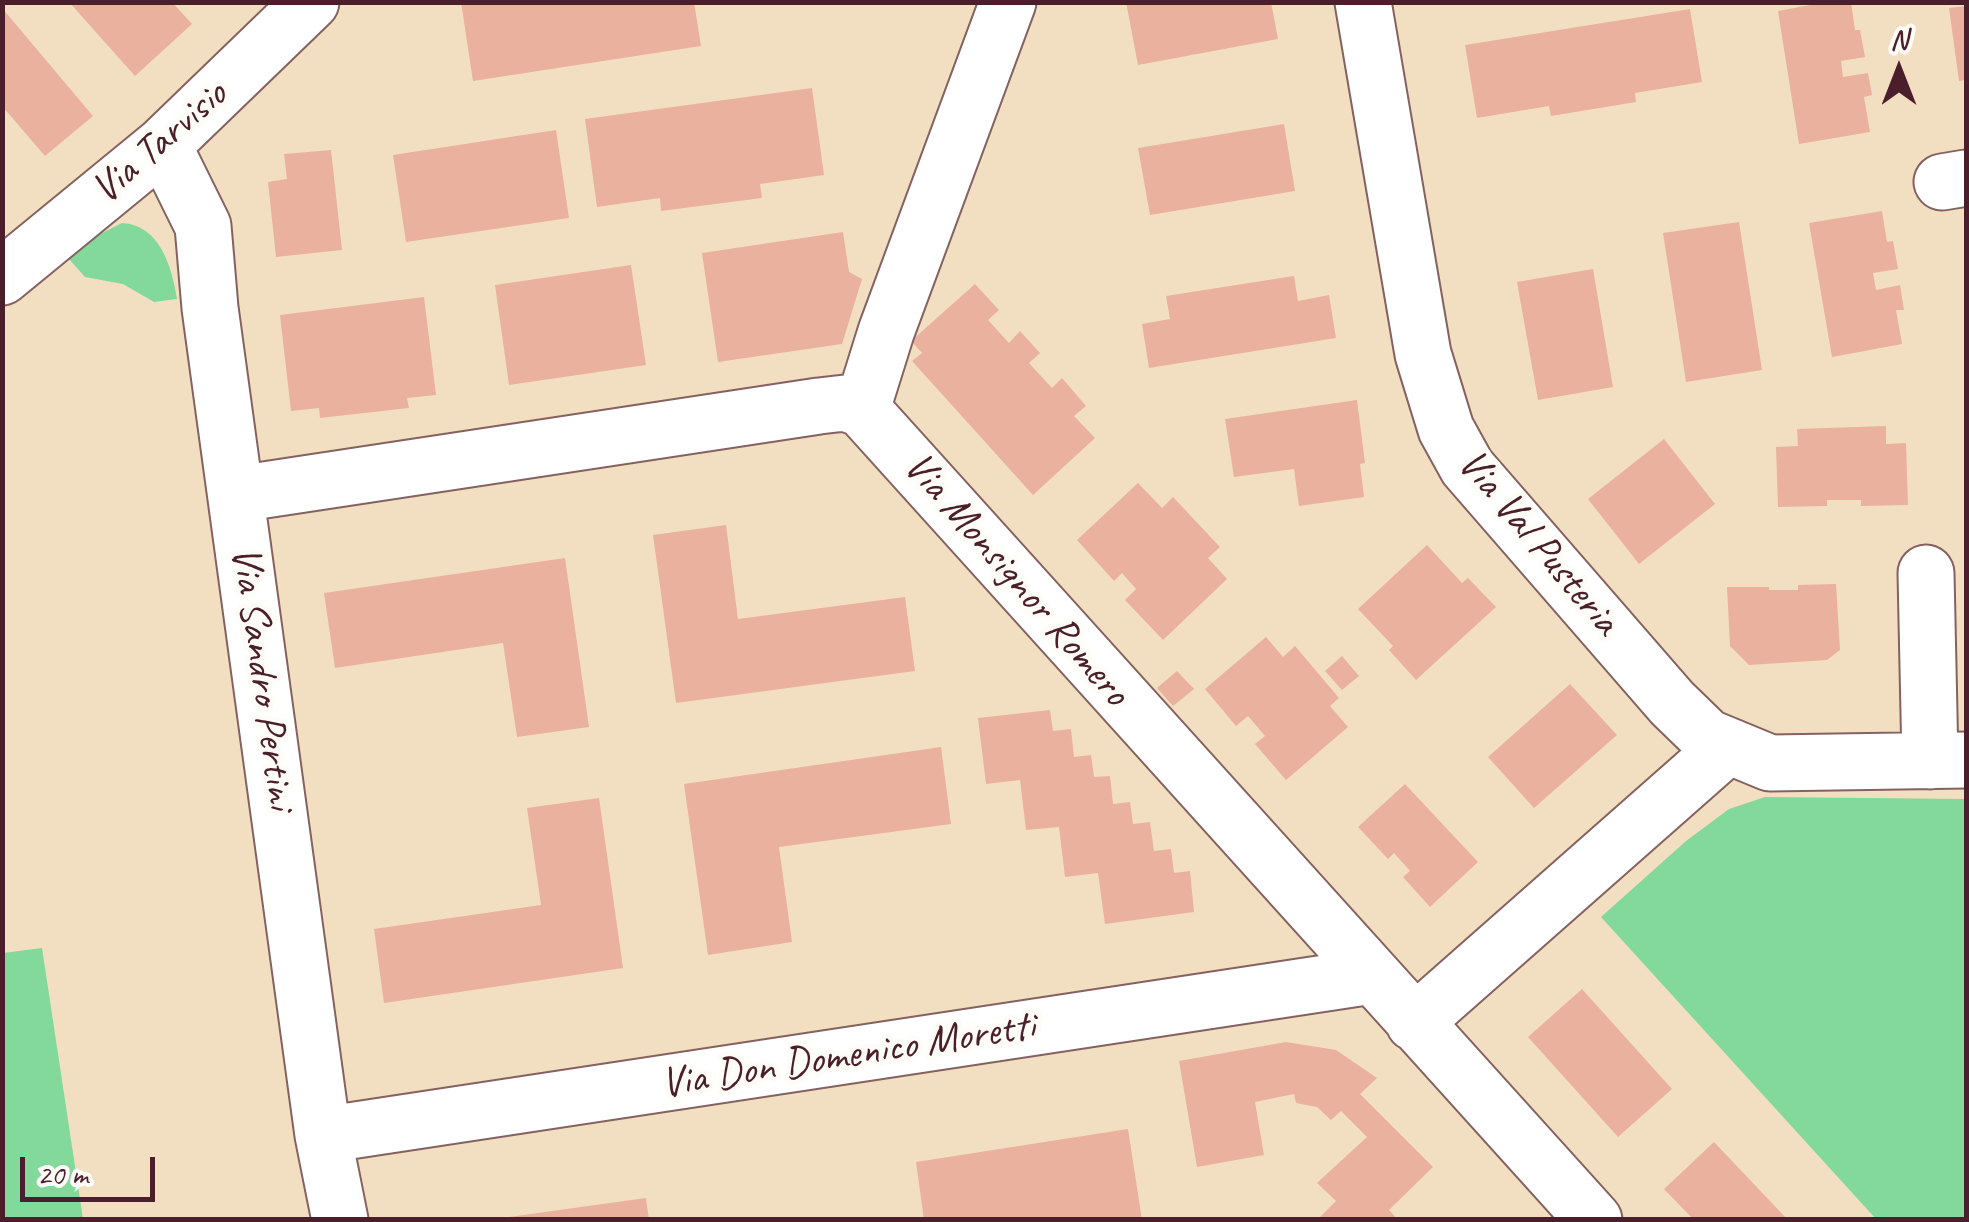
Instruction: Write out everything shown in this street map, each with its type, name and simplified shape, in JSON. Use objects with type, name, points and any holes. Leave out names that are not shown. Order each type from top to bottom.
[{"type":"street","name":"Via Tarvisio","points":[[2,276],[163,144],[312,2]]},
{"type":"street","points":[[238,494],[818,406],[845,404],[862,409],[886,332],[1008,2]]},
{"type":"street","name":"Via Val Pusteria","points":[[1364,2],[1423,354],[1446,429],[1468,467],[1672,702],[1707,736],[1770,763],[1948,761]]},
{"type":"street","name":"Via Sandro Pertini","points":[[163,144],[202,226],[323,1135],[340,1220]]},
{"type":"street","name":"Via Monsignor Romero","points":[[862,409],[1594,1220]]},
{"type":"street","points":[[1926,573],[1948,761]]},
{"type":"street","points":[[1414,1023],[1728,746]]},
{"type":"street","name":"Via Don Domenico Moretti","points":[[323,1135],[1372,976]]},
{"type":"green space","points":[[122,223],[146,231],[155,239],[172,274],[177,299],[154,302],[123,284],[85,277],[69,259],[86,241]]},
{"type":"green space","points":[[1765,797],[1966,799],[1966,1219],[1876,1219],[1601,917],[1686,841],[1729,809]]},
{"type":"green space","points":[[42,948],[83,1219],[3,1219],[3,953]]},
{"type":"building","points":[[69,2],[172,2],[192,24],[135,76]]},
{"type":"building","points":[[461,2],[694,2],[701,46],[473,81]]},
{"type":"building","points":[[1126,2],[1271,2],[1278,39],[1138,65]]},
{"type":"building","points":[[1826,2],[1851,2],[1855,30],[1860,30],[1865,57],[1841,61],[1843,77],[1868,73],[1872,95],[1864,97],[1870,132],[1799,144],[1778,11]]},
{"type":"building","points":[[1966,6],[1966,80],[1959,81],[1949,8]]},
{"type":"building","points":[[2,8],[93,116],[45,156],[2,106]]},
{"type":"building","points":[[1690,9],[1702,82],[1635,93],[1636,102],[1551,116],[1549,106],[1477,118],[1465,45]]},
{"type":"building","points":[[812,88],[824,175],[760,184],[762,198],[661,211],[660,198],[597,207],[585,119]]},
{"type":"building","points":[[1284,124],[1295,191],[1150,215],[1138,148]]},
{"type":"building","points":[[556,130],[569,218],[406,242],[393,155]]},
{"type":"building","points":[[331,150],[342,250],[276,257],[268,182],[287,179],[284,154]]},
{"type":"building","points":[[1882,211],[1887,242],[1893,241],[1898,269],[1873,273],[1876,290],[1900,285],[1904,310],[1896,310],[1902,344],[1832,357],[1809,223]]},
{"type":"building","points":[[1739,222],[1762,370],[1686,382],[1663,233]]},
{"type":"building","points":[[843,232],[849,272],[862,279],[842,344],[718,362],[702,253]]},
{"type":"building","points":[[631,265],[646,365],[509,385],[495,285]]},
{"type":"building","points":[[1593,269],[1613,387],[1538,400],[1517,282]]},
{"type":"building","points":[[1294,276],[1298,301],[1329,295],[1336,338],[1149,368],[1142,324],[1170,319],[1166,296]]},
{"type":"building","points":[[975,284],[999,310],[988,320],[1009,343],[1020,331],[1040,353],[1029,363],[1052,388],[1062,378],[1086,406],[1074,416],[1095,438],[1033,495],[912,361],[922,353],[911,341]]},
{"type":"building","points":[[424,297],[436,395],[407,398],[409,408],[320,418],[319,408],[291,411],[280,315]]},
{"type":"building","points":[[1357,400],[1365,463],[1360,464],[1364,497],[1299,506],[1294,469],[1234,477],[1225,419]]},
{"type":"building","points":[[1886,426],[1886,444],[1906,443],[1908,505],[1861,506],[1861,500],[1827,500],[1827,506],[1778,507],[1776,447],[1798,446],[1797,429]]},
{"type":"building","points":[[1664,439],[1715,504],[1639,564],[1588,499]]},
{"type":"building","points":[[1138,483],[1162,508],[1173,497],[1220,547],[1208,558],[1227,579],[1163,640],[1125,600],[1136,589],[1122,573],[1114,581],[1077,540]]},
{"type":"building","points":[[726,525],[738,619],[905,597],[915,671],[676,703],[653,535]]},
{"type":"building","points":[[1427,545],[1462,583],[1468,578],[1496,607],[1416,680],[1389,650],[1393,646],[1358,609]]},
{"type":"building","points":[[565,558],[589,727],[517,737],[503,643],[335,668],[324,593]]},
{"type":"building","points":[[1836,584],[1840,650],[1827,660],[1749,665],[1730,646],[1727,587],[1798,590],[1798,585]]},
{"type":"building","points":[[1266,637],[1283,657],[1295,646],[1339,698],[1330,706],[1348,727],[1286,780],[1255,744],[1265,736],[1248,716],[1236,726],[1205,689]]},
{"type":"building","points":[[1342,656],[1359,676],[1342,690],[1325,671]]},
{"type":"building","points":[[1177,671],[1194,689],[1173,706],[1157,688]]},
{"type":"building","points":[[1570,684],[1617,735],[1534,808],[1488,757]]},
{"type":"building","points":[[1050,710],[1053,731],[1071,729],[1074,757],[1091,755],[1094,777],[1110,776],[1113,804],[1130,802],[1133,824],[1150,822],[1154,851],[1171,849],[1174,873],[1190,871],[1194,912],[1105,924],[1098,873],[1065,877],[1059,827],[1026,830],[1020,780],[986,784],[978,718]]},
{"type":"building","points":[[941,747],[951,824],[779,847],[792,942],[708,955],[684,784]]},
{"type":"building","points":[[1405,784],[1478,862],[1430,907],[1403,877],[1410,871],[1394,853],[1388,859],[1358,827]]},
{"type":"building","points":[[599,798],[623,968],[384,1003],[374,929],[541,905],[527,808]]},
{"type":"building","points":[[1582,989],[1672,1089],[1618,1137],[1528,1037]]},
{"type":"building","points":[[1286,1042],[1336,1050],[1377,1078],[1360,1094],[1433,1167],[1389,1210],[1398,1220],[1317,1220],[1336,1201],[1317,1183],[1367,1137],[1341,1111],[1331,1120],[1317,1107],[1296,1103],[1294,1094],[1255,1102],[1264,1155],[1197,1167],[1179,1061]]},
{"type":"building","points":[[1128,1129],[1142,1220],[924,1220],[916,1162]]},
{"type":"building","points":[[1714,1142],[1788,1220],[1694,1220],[1664,1189]]},
{"type":"building","points":[[646,1198],[649,1220],[509,1220],[509,1217]]}]
